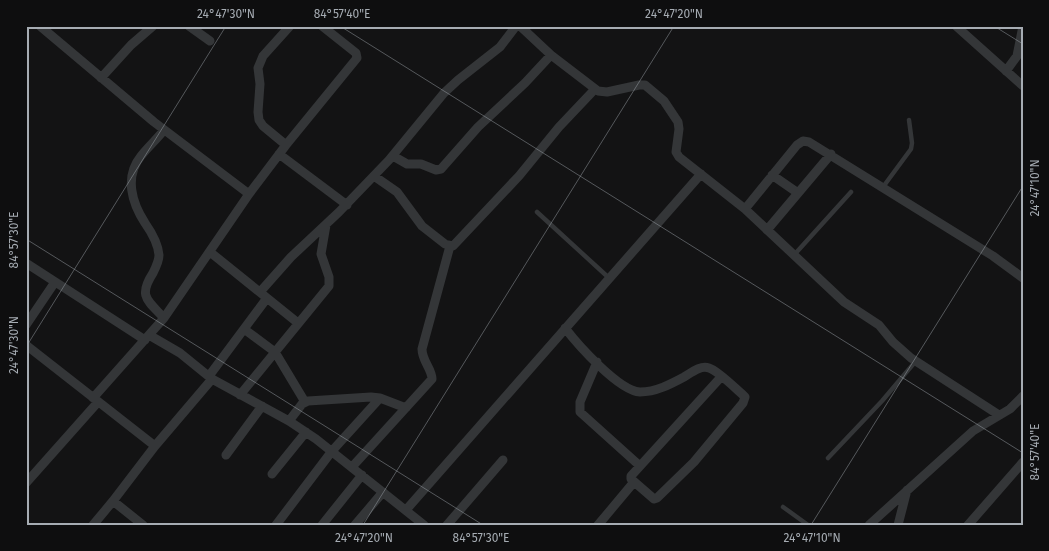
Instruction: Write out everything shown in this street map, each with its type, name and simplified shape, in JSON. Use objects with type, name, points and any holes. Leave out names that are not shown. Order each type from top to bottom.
[{"type":"street","points":[[40,26],[164,130],[249,194]]},
{"type":"street","points":[[101,78],[131,46],[154,26]]},
{"type":"street","points":[[189,26],[201,30],[210,41]]},
{"type":"street","points":[[286,144],[263,126],[259,120],[260,84],[258,68],[263,56],[290,26]]},
{"type":"street","points":[[26,483],[164,318],[249,194],[286,144],[358,57],[356,53],[322,26]]},
{"type":"street","points":[[93,525],[211,378],[288,261],[347,205],[393,156],[444,93],[500,47],[516,26]]},
{"type":"street","points":[[520,26],[551,55],[595,89],[608,92],[645,85],[664,101],[678,122],[677,154],[745,209],[844,302],[879,325],[902,351],[1000,416]]},
{"type":"street","points":[[956,26],[1023,86]]},
{"type":"street","points":[[1006,71],[1017,56],[1022,26]]},
{"type":"street","points":[[393,156],[407,164],[421,164],[436,170],[441,169],[472,133],[525,83],[551,55]]},
{"type":"street","points":[[450,246],[455,245],[519,176],[559,127],[595,89]]},
{"type":"street","points":[[164,130],[140,156],[135,165],[130,184],[138,214],[157,243],[159,256],[157,265],[147,282],[145,295],[149,303],[164,318]]},
{"type":"street","points":[[745,209],[772,175],[803,141],[809,142],[993,256],[1023,278]]},
{"type":"street","points":[[279,154],[347,205]]},
{"type":"street","points":[[767,230],[830,154]]},
{"type":"street","points":[[406,510],[701,174]]},
{"type":"street","points":[[772,175],[798,193]]},
{"type":"street","points":[[374,176],[397,192],[422,226],[450,246]]},
{"type":"street","points":[[240,394],[330,283],[321,254],[326,225]]},
{"type":"street","points":[[352,467],[432,380],[432,374],[424,360],[422,348],[450,246]]},
{"type":"street","points":[[210,252],[298,323]]},
{"type":"street","points":[[26,262],[147,338],[180,353],[211,378],[306,432],[424,525]]},
{"type":"street","points":[[26,325],[56,282]]},
{"type":"street","points":[[564,328],[577,344],[630,389],[640,392],[664,387],[703,367],[709,368],[721,377],[744,396],[745,400],[694,462],[655,499],[634,482],[631,476],[721,377]]},
{"type":"street","points":[[244,329],[274,352],[305,402]]},
{"type":"street","points":[[26,345],[155,446]]},
{"type":"street","points":[[597,362],[580,402],[580,412],[640,466]]},
{"type":"street","points":[[869,525],[973,431],[1010,409],[1023,396]]},
{"type":"street","points":[[289,421],[305,402],[365,397],[380,398],[406,408]]},
{"type":"street","points":[[276,525],[332,451],[380,398]]},
{"type":"street","points":[[226,455],[262,406]]},
{"type":"street","points":[[272,474],[306,432]]},
{"type":"street","points":[[447,525],[503,460]]},
{"type":"street","points":[[968,525],[1023,462]]},
{"type":"street","points":[[322,525],[362,475]]},
{"type":"street","points":[[598,525],[634,482]]},
{"type":"street","points":[[898,525],[908,490]]},
{"type":"street","points":[[355,525],[383,492]]},
{"type":"street","points":[[113,501],[142,525]]},
{"type":"lane","points":[[883,187],[911,149],[909,120]]},
{"type":"lane","points":[[794,255],[851,192]]},
{"type":"lane","points":[[536,212],[609,278]]},
{"type":"lane","points":[[828,458],[916,362]]},
{"type":"lane","points":[[783,507],[808,525]]}]
